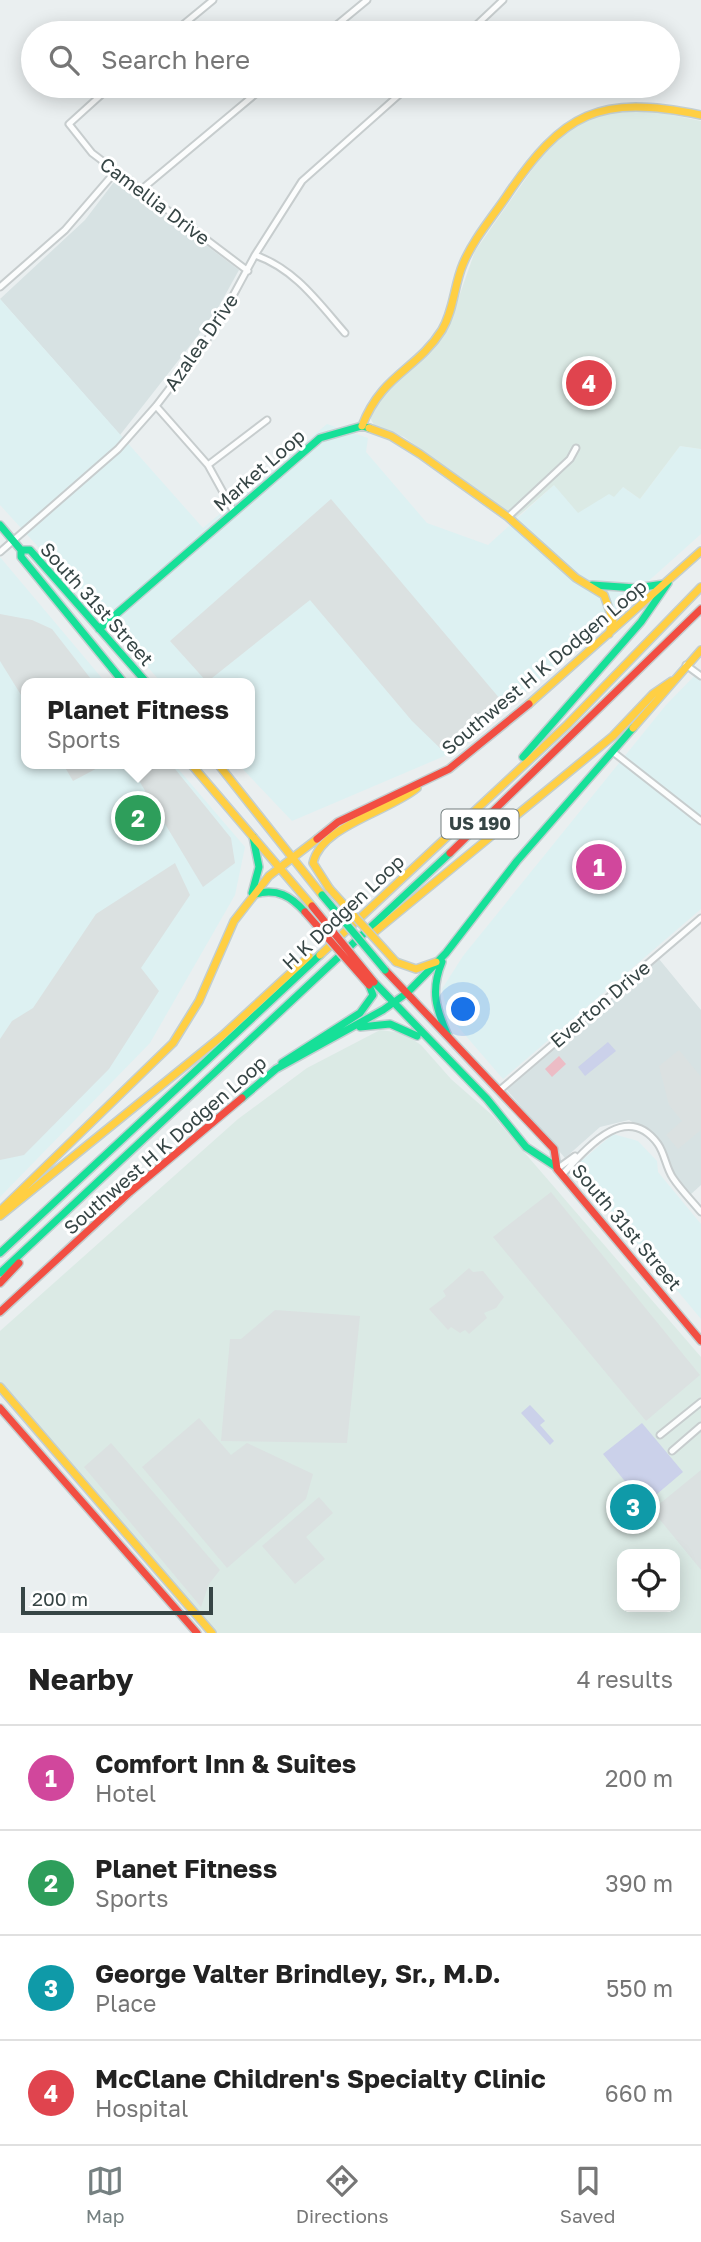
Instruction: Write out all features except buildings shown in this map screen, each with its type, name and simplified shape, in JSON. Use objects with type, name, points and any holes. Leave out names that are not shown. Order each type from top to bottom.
[{"type":"main road","points":[[608,636],[613,620],[611,607],[604,595],[592,585],[576,578],[508,517],[401,442],[362,426],[374,394],[443,327],[464,261],[528,162],[556,131],[596,111],[626,104],[663,106],[701,116]]},
{"type":"main road","name":"Market Loop","points":[[99,629],[320,438],[362,426]]},
{"type":"main road","name":"South 31st Street","points":[[0,526],[21,551],[21,557],[120,678]]},
{"type":"main road","name":"South 31st Street","points":[[21,551],[30,550],[143,678]]},
{"type":"main road","name":"Southwest H K Dodgen Loop","points":[[0,1213],[173,1043],[199,1001],[234,921],[251,897],[278,868],[338,822],[449,769],[495,735],[701,551]]},
{"type":"main road","points":[[592,585],[649,588],[668,583]]},
{"type":"main road","points":[[458,826],[546,733],[641,622],[668,583]]},
{"type":"main road","name":"H K Dodgen Loop","points":[[0,1253],[567,725],[701,587]]},
{"type":"main road","name":"H K Dodgen Loop","points":[[0,1272],[487,818],[701,609]]},
{"type":"main road","name":"Southwest H K Dodgen Loop","points":[[0,1312],[130,1192],[276,1069],[407,993],[443,956],[517,861],[701,650]]},
{"type":"main road","points":[[254,1034],[288,1010],[379,928],[613,736],[653,694],[672,681]]},
{"type":"main road","points":[[195,769],[252,833],[309,909]]},
{"type":"main road","name":"South 31st Street","points":[[222,769],[385,970],[451,1043],[500,1090],[554,1149],[558,1170]]},
{"type":"main road","points":[[422,783],[403,802],[344,829],[316,850],[313,863],[329,888],[404,969],[416,971],[443,956]]},
{"type":"main road","points":[[251,897],[259,867],[252,833]]},
{"type":"main road","points":[[251,897],[273,890],[284,893],[309,909]]},
{"type":"main road","points":[[0,1213],[222,1036],[320,945],[377,900]]},
{"type":"main road","name":"South 31st Street","points":[[309,909],[372,983],[486,1099],[542,1162],[558,1170],[701,1341]]},
{"type":"main road","points":[[443,956],[433,985],[432,1002],[451,1043]]},
{"type":"main road","points":[[276,1069],[293,1051],[367,1010],[373,995],[372,983]]},
{"type":"main road","points":[[342,1033],[375,1022],[390,1023],[417,1036],[449,1064]]},
{"type":"main road","points":[[0,1283],[86,1193]]},
{"type":"main road","points":[[0,1387],[212,1633]]},
{"type":"main road","points":[[0,1408],[197,1633]]},
{"type":"street","points":[[188,21],[213,0]]},
{"type":"street","points":[[342,21],[367,0]]},
{"type":"street","points":[[481,21],[503,0]]},
{"type":"street","name":"Camellia Drive","points":[[98,98],[69,124],[92,153],[248,271]]},
{"type":"street","points":[[142,189],[251,98]]},
{"type":"street","name":"Azalea Drive","points":[[0,552],[117,450],[156,406],[215,329],[256,255],[302,181],[395,98]]},
{"type":"street","points":[[0,287],[65,230],[116,171]]},
{"type":"street","points":[[256,255],[284,267],[345,333]]},
{"type":"street","points":[[156,406],[208,465],[234,512]]},
{"type":"street","points":[[208,465],[267,420]]},
{"type":"street","points":[[508,517],[570,458],[576,448]]},
{"type":"street","points":[[687,665],[701,676]]},
{"type":"street","points":[[613,751],[701,821]]},
{"type":"street","name":"Everton Drive","points":[[500,1090],[701,918]]},
{"type":"street","points":[[558,1170],[611,1129],[623,1126],[644,1130],[662,1151],[671,1177],[701,1212]]},
{"type":"street","points":[[660,1436],[701,1402]]},
{"type":"street","points":[[672,1451],[701,1426]]},
{"type":"shaded area","points":[[644,109],[701,121],[701,449],[680,446],[640,499],[623,487],[614,497],[609,494],[578,513],[554,485],[516,518],[404,437],[374,425],[369,416],[388,387],[447,331],[475,251],[550,144],[567,130],[592,118],[619,110]]},
{"type":"shaded area","points":[[117,178],[239,270],[214,315],[120,435],[0,299],[85,220]]},
{"type":"shaded area","points":[[0,299],[203,528],[327,424],[368,438],[366,452],[427,523],[488,545],[554,485],[609,494],[623,487],[640,499],[680,446],[701,449],[701,534],[461,749],[292,821],[243,769],[255,769],[255,678],[157,678],[0,505]]},
{"type":"shaded area","points":[[331,499],[506,706],[454,751],[443,751],[412,721],[310,600],[212,678],[203,678],[170,641]]},
{"type":"shaded area","points":[[0,557],[102,678],[21,678],[21,769],[178,769],[245,847],[235,895],[150,1043],[0,1197]]},
{"type":"shaded area","points":[[0,614],[32,620],[52,629],[90,678],[21,678],[21,695],[0,661]]},
{"type":"shaded area","points":[[701,669],[701,909],[503,1079],[447,1014],[442,989],[463,956],[666,705]]},
{"type":"shaded area","points":[[66,769],[96,769],[73,781]]},
{"type":"shaded area","points":[[132,769],[175,769],[231,838],[235,863],[203,887]]},
{"type":"shaded area","points":[[175,863],[190,895],[141,968],[159,991],[109,1069],[24,1155],[0,1160],[0,1039],[12,1021],[33,1008],[96,914]]},
{"type":"shaded area","points":[[659,959],[701,1010],[701,1185],[690,1195],[674,1176],[651,1133],[629,1120],[600,1127],[565,1158],[506,1089]]},
{"type":"shaded area","points":[[380,1030],[403,1033],[421,1045],[451,1079],[492,1115],[701,1357],[701,1633],[217,1633],[0,1382],[0,1331],[238,1119],[307,1068]]},
{"type":"shaded area","points":[[608,1042],[616,1051],[585,1076],[578,1067]]},
{"type":"shaded area","points":[[679,1050],[701,1077],[701,1130],[678,1149],[666,1135],[682,1121],[669,1105],[659,1066]]},
{"type":"shaded area","points":[[559,1056],[566,1064],[552,1077],[545,1069]]},
{"type":"shaded area","points":[[613,1134],[638,1141],[657,1161],[658,1172],[701,1224],[701,1319],[574,1167]]},
{"type":"shaded area","points":[[551,1192],[700,1375],[646,1421],[493,1237]]},
{"type":"shaded area","points":[[469,1268],[473,1272],[483,1271],[504,1297],[496,1308],[484,1313],[487,1318],[469,1334],[465,1330],[460,1333],[451,1327],[448,1330],[429,1309],[446,1296],[443,1291]]},
{"type":"shaded area","points":[[275,1310],[360,1316],[347,1443],[221,1441],[230,1339],[241,1339]]},
{"type":"shaded area","points":[[530,1405],[545,1421],[540,1425],[554,1441],[550,1445],[521,1413]]},
{"type":"shaded area","points":[[199,1418],[231,1455],[247,1443],[313,1474],[306,1499],[227,1568],[142,1467]]},
{"type":"shaded area","points":[[642,1423],[683,1472],[644,1505],[603,1454]]},
{"type":"shaded area","points":[[111,1443],[220,1570],[209,1584],[201,1607],[84,1467]]},
{"type":"shaded area","points":[[701,1470],[701,1570],[652,1510]]},
{"type":"shaded area","points":[[319,1497],[333,1513],[306,1537],[325,1559],[295,1584],[262,1546]]},
{"type":"traffic: fast","points":[[99,629],[320,438],[362,426],[369,428]]},
{"type":"traffic: fast","points":[[0,525],[21,550],[21,557],[120,678]]},
{"type":"traffic: fast","points":[[21,550],[30,550],[143,678]]},
{"type":"traffic: fast","points":[[523,757],[641,622],[668,583]]},
{"type":"traffic: fast","points":[[592,585],[636,588],[664,584]]},
{"type":"traffic: fast","points":[[242,1098],[276,1069],[383,1010],[407,993],[446,953],[517,861],[633,728]]},
{"type":"traffic: fast","points":[[252,893],[259,867],[253,837]]},
{"type":"traffic: fast","points":[[0,1273],[450,853]]},
{"type":"traffic: fast","points":[[255,894],[270,892],[283,895],[305,912]]},
{"type":"traffic: fast","points":[[322,895],[385,970]]},
{"type":"traffic: fast","points":[[0,1253],[320,955]]},
{"type":"traffic: fast","points":[[442,962],[435,991],[440,1017],[448,1036]]},
{"type":"traffic: fast","points":[[374,982],[487,1099],[526,1147],[555,1166]]},
{"type":"traffic: fast","points":[[282,1063],[360,1013],[373,995],[369,985]]},
{"type":"traffic: fast","points":[[360,1027],[390,1024],[417,1036]]},
{"type":"traffic: slow","points":[[362,426],[379,395],[422,355],[442,330],[460,272],[472,246],[546,145],[566,128],[587,116],[610,109],[636,107],[701,115]]},
{"type":"traffic: slow","points":[[369,428],[391,436],[420,454],[508,517],[576,578],[604,595],[613,620],[609,634]]},
{"type":"traffic: slow","points":[[529,704],[701,551]]},
{"type":"traffic: slow","points":[[320,955],[567,725],[701,587]]},
{"type":"traffic: slow","points":[[633,728],[701,650]]},
{"type":"traffic: slow","points":[[372,934],[613,736],[653,694],[672,681]]},
{"type":"traffic: slow","points":[[195,769],[312,906]]},
{"type":"traffic: slow","points":[[222,769],[322,895]]},
{"type":"traffic: slow","points":[[329,888],[313,863],[319,850],[342,829],[405,797],[417,788]]},
{"type":"traffic: slow","points":[[1,1210],[173,1043],[199,1001],[234,921],[269,876],[317,839]]},
{"type":"traffic: slow","points":[[329,888],[396,962]]},
{"type":"traffic: slow","points":[[0,1216],[222,1036],[309,956]]},
{"type":"traffic: slow","points":[[396,962],[416,969],[436,962]]},
{"type":"traffic: slow","points":[[0,1387],[212,1633]]},
{"type":"traffic: jam","points":[[450,853],[701,609]]},
{"type":"traffic: jam","points":[[317,839],[338,822],[449,769],[529,704]]},
{"type":"traffic: jam","points":[[312,906],[374,982]]},
{"type":"traffic: jam","points":[[305,912],[369,985]]},
{"type":"traffic: jam","points":[[385,970],[554,1149],[557,1169],[701,1341]]},
{"type":"traffic: jam","points":[[0,1312],[130,1192],[242,1098]]},
{"type":"traffic: jam","points":[[0,1283],[19,1263]]},
{"type":"traffic: jam","points":[[0,1408],[197,1633]]},
{"type":"place","name":"McClane Children's Specialty Clinic","points":[[589,383]]},
{"type":"place","name":"Planet Fitness","points":[[138,818]]},
{"type":"place","name":"Comfort Inn & Suites","points":[[599,867]]},
{"type":"place","name":"George Valter Brindley, Sr., M.D.","points":[[633,1507]]}]
